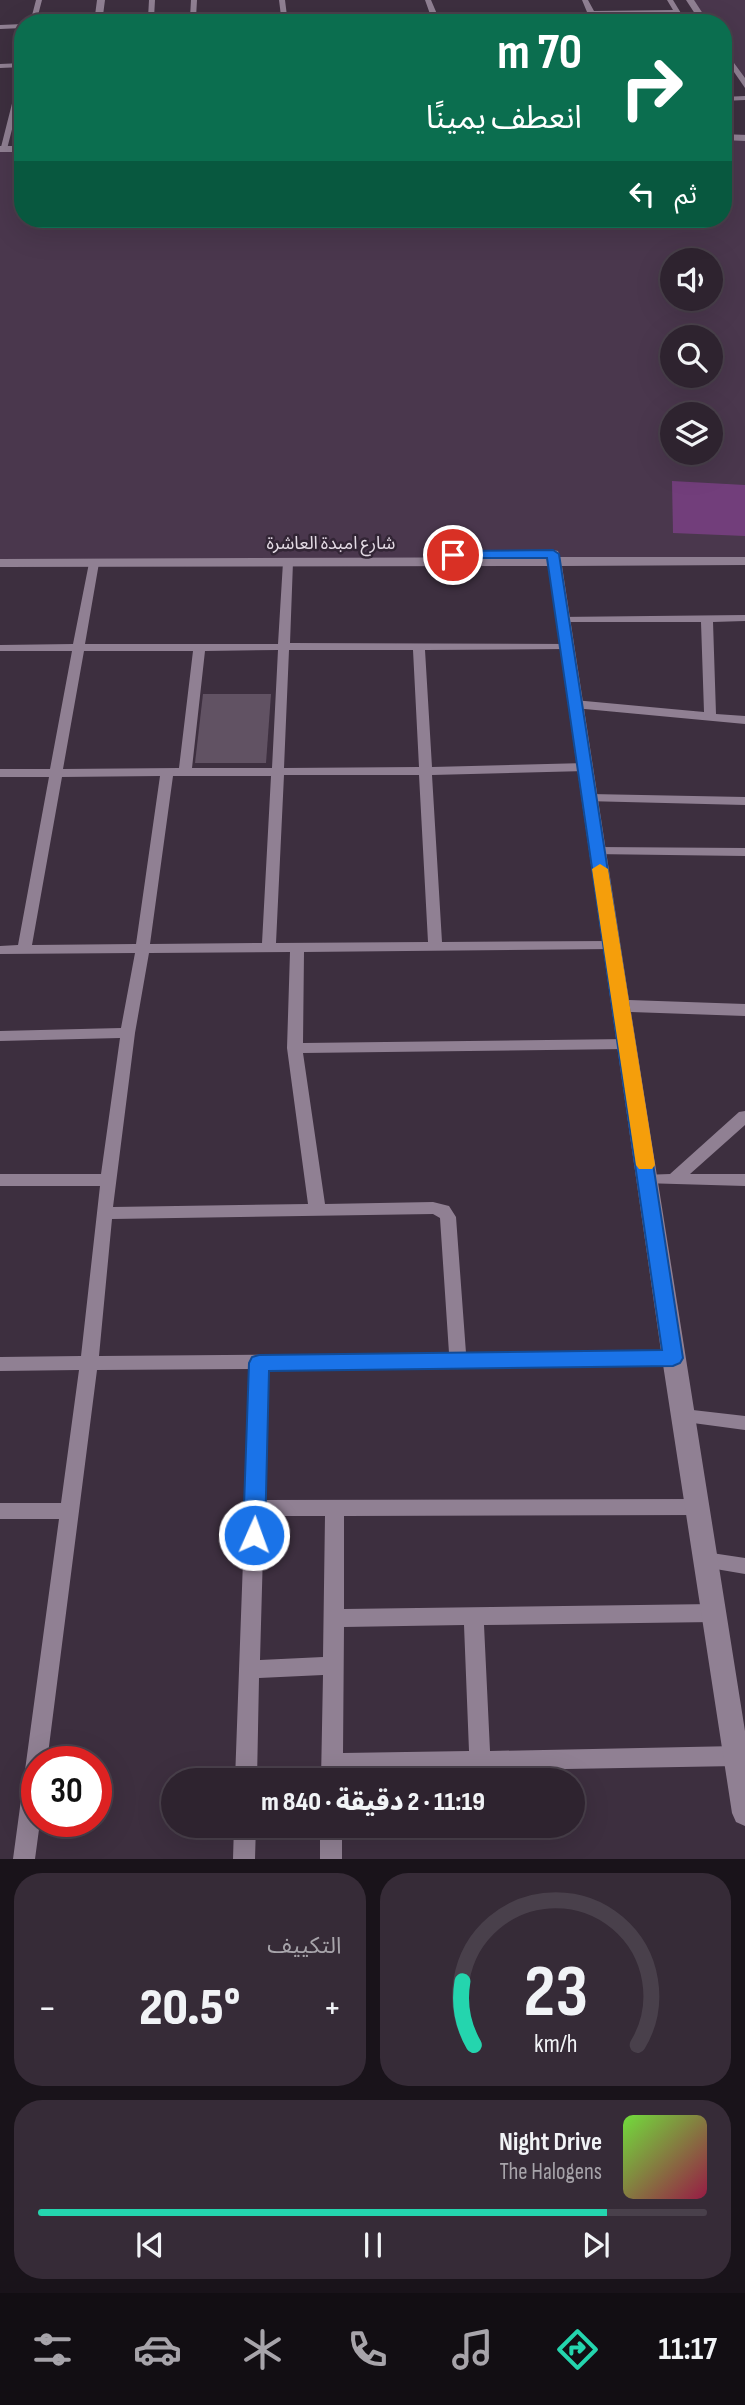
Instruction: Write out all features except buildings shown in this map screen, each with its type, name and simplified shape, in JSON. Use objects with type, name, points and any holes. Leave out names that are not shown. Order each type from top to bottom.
[{"type":"street","points":[[499,0],[503,13]]},
{"type":"street","points":[[584,0],[591,12]]},
{"type":"street","points":[[627,0],[634,12]]},
{"type":"street","points":[[670,0],[677,12]]},
{"type":"street","points":[[460,14],[677,12]]},
{"type":"street","points":[[732,64],[745,85]]},
{"type":"street","points":[[2,149],[14,104]]},
{"type":"street","name":"شارع امبدة العاشرة","points":[[0,564],[288,562],[745,553]]},
{"type":"street","name":"شارع امبدة العاشرة","points":[[0,555],[745,561]]},
{"type":"street","points":[[554,558],[673,1358],[745,1813]]},
{"type":"street","points":[[269,948],[288,562]]},
{"type":"street","points":[[24,949],[94,563]]},
{"type":"street","points":[[707,618],[710,716]]},
{"type":"street","points":[[562,620],[745,618]]},
{"type":"street","points":[[0,648],[565,646]]},
{"type":"street","points":[[419,647],[435,947]]},
{"type":"street","points":[[24,1859],[89,1364],[104,1213],[128,1033],[199,648]]},
{"type":"street","points":[[574,704],[745,720]]},
{"type":"street","points":[[0,773],[586,768]]},
{"type":"street","points":[[590,798],[745,801]]},
{"type":"street","points":[[597,851],[745,852]]},
{"type":"street","points":[[0,950],[612,946]]},
{"type":"street","points":[[297,948],[295,1048],[317,1208]]},
{"type":"street","points":[[622,1006],[745,1010]]},
{"type":"street","points":[[0,1036],[128,1033]]},
{"type":"street","points":[[295,1048],[627,1044]]},
{"type":"street","points":[[674,1179],[745,1116]]},
{"type":"street","points":[[648,1179],[745,1180]]},
{"type":"street","points":[[0,1180],[109,1180]]},
{"type":"street","points":[[104,1213],[317,1208],[443,1210],[448,1217],[458,1359]]},
{"type":"street","points":[[0,1364],[673,1358]]},
{"type":"street","points":[[246,1768],[259,1363]]},
{"type":"street","points":[[684,1416],[745,1423]]},
{"type":"street","points":[[332,1768],[335,1507]]},
{"type":"street","points":[[255,1508],[698,1507]]},
{"type":"street","points":[[0,1511],[69,1511]]},
{"type":"street","points":[[705,1560],[745,1566]]},
{"type":"street","points":[[334,1618],[714,1613]]},
{"type":"street","points":[[474,1617],[480,1759]]},
{"type":"street","points":[[250,1669],[334,1666]]},
{"type":"street","points":[[369,1768],[480,1759],[737,1756]]},
{"type":"street","points":[[244,1859],[245,1838]]},
{"type":"street","points":[[331,1838],[331,1859]]},
{"type":"shaded area","points":[[687,0],[745,0],[745,85],[732,66],[732,14],[697,14]]},
{"type":"shaded area","points":[[745,134],[745,560],[0,563],[0,150],[14,149],[14,228],[732,228],[732,135]]},
{"type":"shaded area","points":[[672,481],[745,485],[745,536],[673,533]]},
{"type":"slow traffic","points":[[600,869],[645,1165]]},
{"type":"route","points":[[254,1535],[259,1363],[673,1358],[553,554],[453,555]]}]
